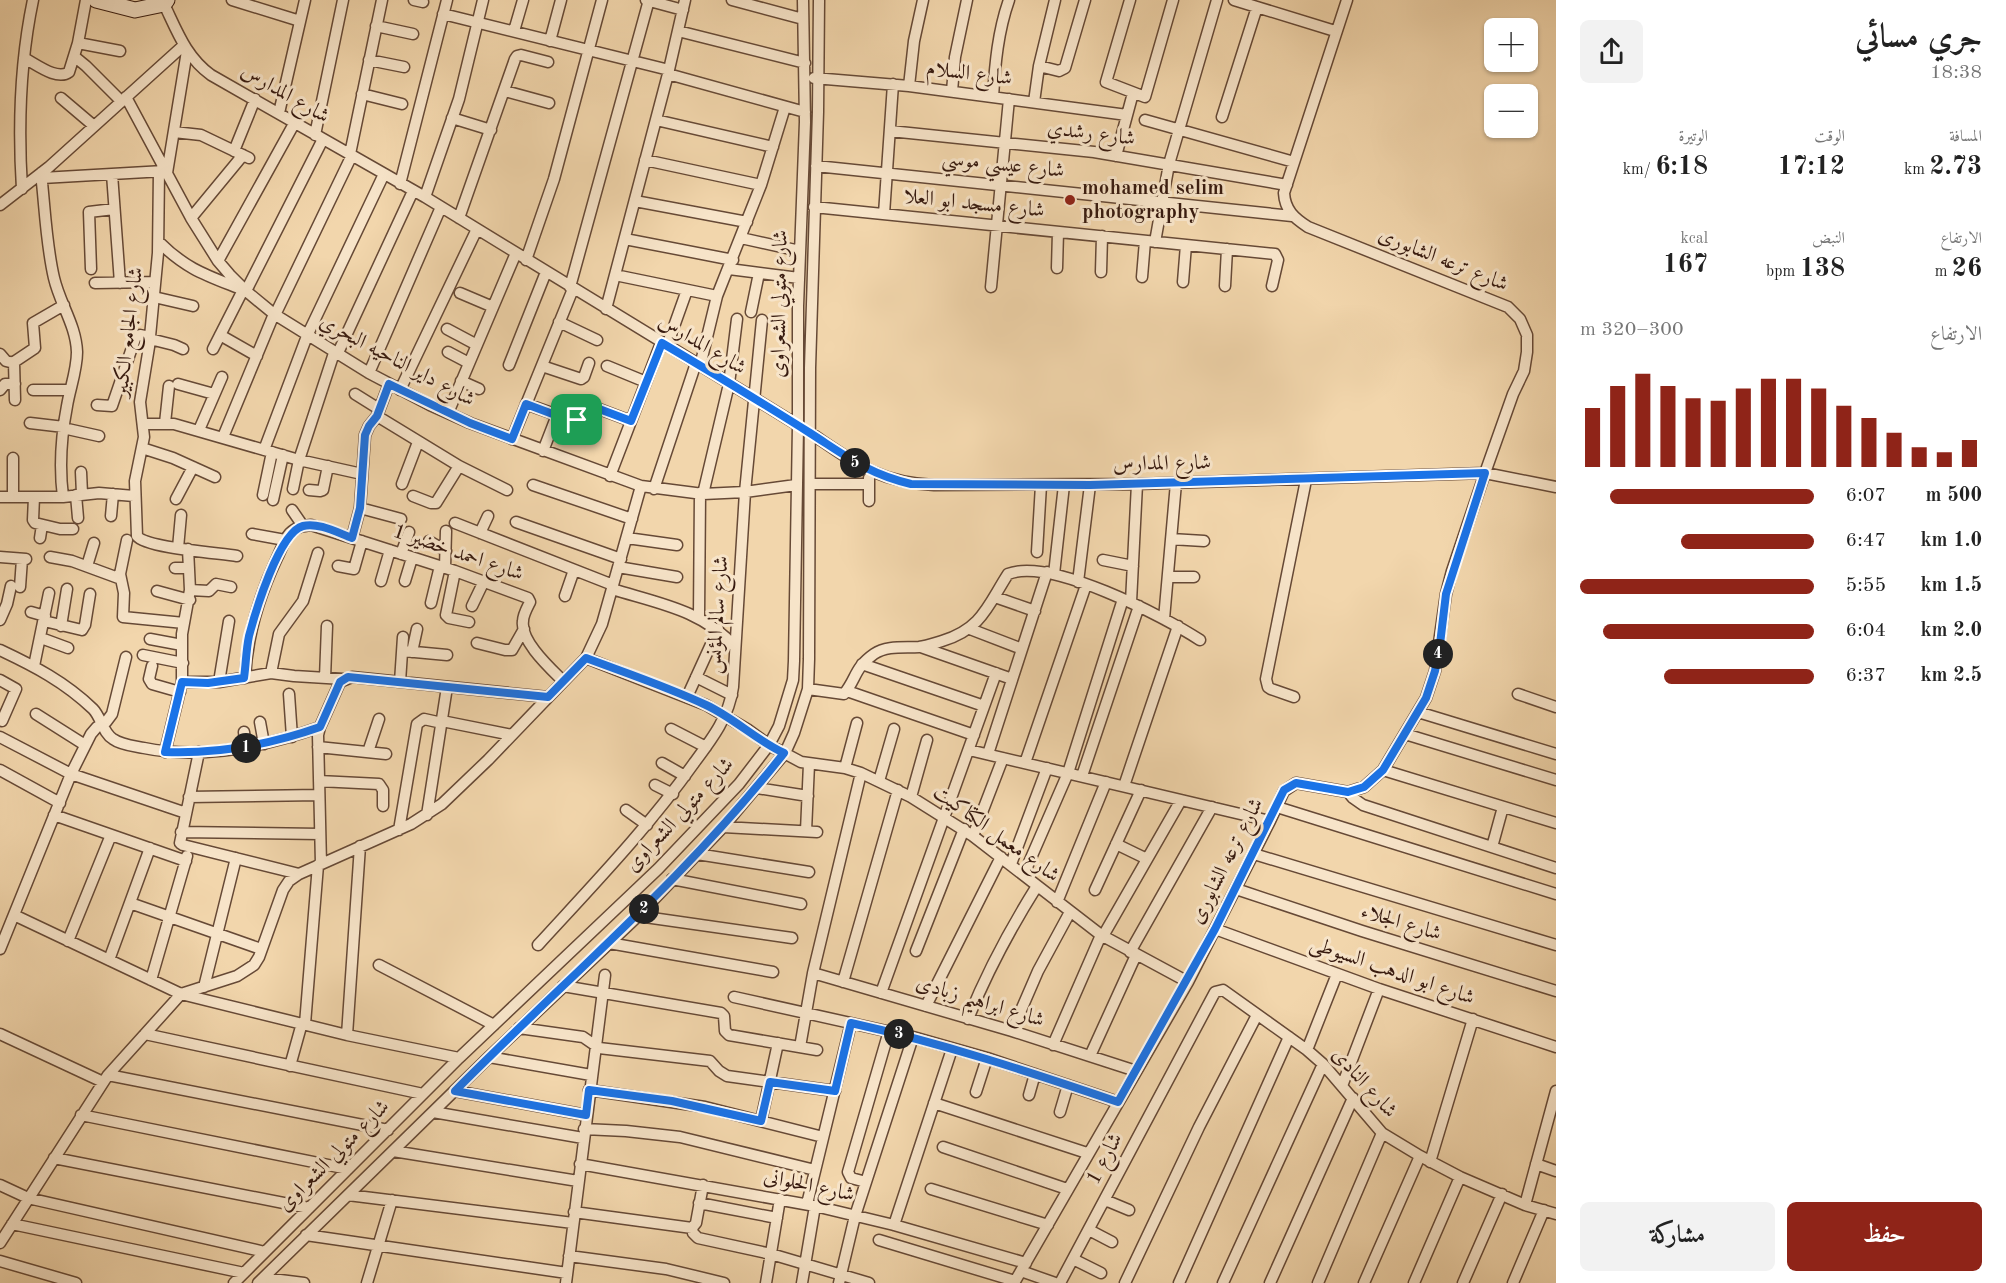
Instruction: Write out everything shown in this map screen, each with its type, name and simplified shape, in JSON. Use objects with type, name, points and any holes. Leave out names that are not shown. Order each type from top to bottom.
[{"type":"main road","points":[[96,0],[135,10],[165,2]]},
{"type":"street","points":[[22,189],[20,129],[24,58],[33,0]]},
{"type":"street","points":[[24,58],[62,76],[69,72],[75,57],[86,0]]},
{"type":"street","points":[[232,0],[300,21]]},
{"type":"street","points":[[279,113],[305,0]]},
{"type":"street","points":[[213,349],[319,137],[343,0]]},
{"type":"street","points":[[223,437],[275,315],[351,155],[382,0]]},
{"type":"street","points":[[400,184],[447,0]]},
{"type":"street","points":[[425,197],[452,118],[483,0]]},
{"type":"street","points":[[514,32],[523,0]]},
{"type":"street","points":[[550,41],[561,0]]},
{"type":"street","points":[[526,260],[554,179],[602,0]]},
{"type":"street","points":[[512,439],[571,288],[648,0],[684,5],[606,309]]},
{"type":"street","points":[[732,0],[803,19]]},
{"type":"street","name":"شارع متولي الشعراوى","points":[[234,1283],[459,1058],[658,869],[739,784],[769,746],[779,726],[793,680],[799,278],[806,112],[803,0]]},
{"type":"street","name":"شارع متولي الشعراوى","points":[[261,1280],[519,1028],[638,916],[757,788],[784,753],[794,733],[808,689],[809,432],[819,79],[819,0]]},
{"type":"street","points":[[909,86],[914,41],[923,0]]},
{"type":"street","points":[[952,91],[957,46],[967,0]]},
{"type":"street","points":[[993,97],[997,55],[1008,0]]},
{"type":"street","points":[[1034,102],[1039,66],[1055,0]]},
{"type":"street","points":[[1039,66],[1059,71],[1065,68],[1085,0]]},
{"type":"street","points":[[1130,0],[1106,79],[1109,85],[1145,97],[1173,0]]},
{"type":"street","points":[[1142,277],[1169,164],[1217,0]]},
{"type":"street","points":[[1234,0],[1335,32]]},
{"type":"street","points":[[1273,11],[1276,0]]},
{"type":"street","points":[[1292,216],[1285,202],[1284,193],[1347,0]]},
{"type":"street","name":"شارع المدارس","points":[[165,2],[185,48],[202,68],[425,197],[869,471],[889,479],[911,484],[1090,485],[1485,473],[1556,488]]},
{"type":"street","points":[[1222,117],[1257,7]]},
{"type":"street","points":[[443,15],[632,61],[806,112]]},
{"type":"street","points":[[376,26],[413,34]]},
{"type":"street","points":[[678,31],[805,63]]},
{"type":"street","points":[[78,43],[120,51]]},
{"type":"street","points":[[0,205],[41,176],[123,99],[185,48]]},
{"type":"street","name":"شارع الجامع الكبير","points":[[183,548],[159,545],[138,538],[134,496],[144,424],[140,413],[140,402],[150,338],[159,242],[158,198],[174,132],[185,48]]},
{"type":"street","points":[[459,218],[517,56],[548,62]]},
{"type":"street","name":"شارع داير الناحيه البحري","points":[[75,57],[123,99],[218,261],[244,290],[275,315],[335,354],[400,390],[448,413],[543,451],[641,486],[701,494],[745,492],[796,484]]},
{"type":"street","points":[[369,60],[404,67]]},
{"type":"street","name":"شارع السلام","points":[[805,78],[893,84],[1127,115]]},
{"type":"street","points":[[884,214],[893,84]]},
{"type":"street","points":[[505,91],[549,103]]},
{"type":"street","points":[[1116,156],[1133,93]]},
{"type":"street","points":[[362,94],[402,104]]},
{"type":"street","points":[[61,98],[94,126]]},
{"type":"street","points":[[191,218],[242,155],[255,99]]},
{"type":"street","points":[[991,287],[1009,99]]},
{"type":"street","points":[[654,489],[698,365],[717,296],[761,185],[784,106]]},
{"type":"street","points":[[452,118],[491,130]]},
{"type":"street","points":[[656,120],[773,147]]},
{"type":"street","points":[[1145,120],[1294,162]]},
{"type":"street","points":[[218,261],[295,122]]},
{"type":"street","name":"شارع رشدي","points":[[890,131],[1116,156],[1287,185]]},
{"type":"street","points":[[174,132],[201,135],[242,155]]},
{"type":"street","points":[[645,160],[761,185]]},
{"type":"street","name":"شارع عيسي موسي","points":[[816,166],[1292,216]]},
{"type":"street","points":[[41,176],[164,172]]},
{"type":"street","points":[[112,174],[120,283]]},
{"type":"street","points":[[268,498],[273,453],[307,336],[384,174]]},
{"type":"street","points":[[41,176],[52,270],[76,341],[75,367],[60,463],[63,497]]},
{"type":"street","points":[[292,489],[299,460],[335,354],[413,191]]},
{"type":"street","points":[[635,201],[747,222]]},
{"type":"street","points":[[369,373],[441,207]]},
{"type":"street","name":"شارع مسجد ابو العلا","points":[[814,207],[1275,254],[1278,260],[1272,286]]},
{"type":"street","points":[[91,269],[89,212],[114,209]]},
{"type":"street","name":"شارع ترعه الشابورى","points":[[1019,1274],[1188,981],[1254,854],[1284,790],[1296,783],[1348,792],[1364,787],[1383,770],[1426,698],[1435,671],[1446,594],[1485,473],[1513,394],[1524,371],[1527,335],[1520,319],[1509,307],[1308,227],[1292,216]]},
{"type":"street","points":[[400,390],[477,229]]},
{"type":"street","points":[[1057,268],[1058,232]]},
{"type":"street","points":[[1101,272],[1102,236]]},
{"type":"street","points":[[741,238],[800,251]]},
{"type":"street","points":[[625,239],[731,264],[759,273],[799,278]]},
{"type":"street","points":[[159,242],[172,255],[192,269],[244,290]]},
{"type":"street","points":[[1183,282],[1186,245]]},
{"type":"street","points":[[1225,286],[1227,249]]},
{"type":"street","points":[[448,413],[516,253]]},
{"type":"street","points":[[509,365],[546,272]]},
{"type":"street","points":[[751,312],[759,273]]},
{"type":"street","points":[[615,275],[717,296]]},
{"type":"street","points":[[95,283],[155,282]]},
{"type":"street","points":[[610,476],[646,382],[687,290]]},
{"type":"street","points":[[460,293],[493,307]]},
{"type":"street","points":[[154,297],[193,306]]},
{"type":"street","points":[[15,400],[14,363],[15,359],[35,348],[33,323],[64,305]]},
{"type":"street","points":[[699,617],[701,494],[729,384],[737,319]]},
{"type":"street","name":"شارع سالم المؤنس","points":[[538,945],[673,794],[726,716],[732,695],[745,492],[756,400],[762,320]]},
{"type":"street","points":[[559,322],[597,340]]},
{"type":"street","points":[[447,329],[477,345]]},
{"type":"street","points":[[220,335],[257,356]]},
{"type":"street","points":[[97,405],[112,406],[136,336],[150,338],[183,349]]},
{"type":"street","points":[[448,352],[469,363]]},
{"type":"street","points":[[0,354],[6,361],[14,363]]},
{"type":"street","points":[[542,366],[581,379],[589,363]]},
{"type":"street","points":[[607,366],[646,382]]},
{"type":"street","points":[[199,430],[222,377]]},
{"type":"street","points":[[461,381],[479,389]]},
{"type":"street","points":[[0,390],[5,384],[15,384]]},
{"type":"street","points":[[338,566],[354,569],[367,430],[378,413],[389,384]]},
{"type":"street","points":[[165,423],[173,385],[214,394]]},
{"type":"street","points":[[33,390],[70,390]]},
{"type":"street","points":[[355,394],[418,442],[507,490]]},
{"type":"street","points":[[526,404],[574,422],[586,404],[631,421]]},
{"type":"street","points":[[543,451],[557,415]]},
{"type":"street","points":[[30,423],[64,427],[99,436]]},
{"type":"street","points":[[144,424],[165,423],[199,430],[273,453],[362,474]]},
{"type":"street","points":[[402,484],[418,442]]},
{"type":"street","points":[[142,447],[215,477]]},
{"type":"street","points":[[13,458],[13,497]]},
{"type":"street","points":[[309,490],[323,490],[328,466]]},
{"type":"street","points":[[413,496],[436,503],[459,466]]},
{"type":"street","points":[[176,499],[193,467]]},
{"type":"street","points":[[869,471],[869,501]]},
{"type":"street","points":[[78,518],[81,472]]},
{"type":"street","points":[[1294,697],[1268,687],[1266,679],[1306,480]]},
{"type":"street","points":[[1164,619],[1176,483]]},
{"type":"street","points":[[810,484],[869,484]]},
{"type":"street","points":[[1082,777],[1131,602],[1137,484]]},
{"type":"street","points":[[533,485],[632,519]]},
{"type":"street","points":[[1037,552],[1041,485]]},
{"type":"street","points":[[988,754],[1035,611],[1050,573],[1064,485]]},
{"type":"street","points":[[1026,763],[1082,584],[1090,485]]},
{"type":"street","points":[[2,1236],[106,1079],[181,994],[246,972],[254,965],[285,885],[299,874],[399,830],[427,815],[450,797],[586,658],[602,624],[641,486]]},
{"type":"street","points":[[111,516],[112,494]]},
{"type":"street","points":[[0,497],[112,494],[134,496]]},
{"type":"street","points":[[34,497],[33,520],[42,525],[73,529]]},
{"type":"street","points":[[360,508],[401,519]]},
{"type":"street","points":[[244,678],[253,620],[272,569],[285,540],[296,528],[303,526],[292,510]]},
{"type":"street","points":[[165,752],[181,687],[184,623],[190,595],[189,568],[183,548],[181,516]]},
{"type":"street","points":[[480,533],[488,516]]},
{"type":"street","points":[[516,522],[619,563],[677,578]]},
{"type":"street","points":[[455,523],[613,587],[699,617],[718,629],[735,647]]},
{"type":"street","points":[[40,538],[42,525]]},
{"type":"street","name":"شارع احمد خضير 1","points":[[303,526],[319,527],[447,568],[529,599],[530,602],[522,622],[524,629]]},
{"type":"street","points":[[446,531],[444,542],[447,568],[446,615],[449,618],[469,622]]},
{"type":"street","points":[[381,581],[395,552],[409,532]]},
{"type":"street","points":[[252,534],[285,540]]},
{"type":"street","points":[[627,538],[677,545]]},
{"type":"street","points":[[1171,539],[1204,541]]},
{"type":"street","points":[[127,540],[120,568],[124,593],[122,615],[124,618],[184,623]]},
{"type":"street","points":[[429,541],[446,551]]},
{"type":"street","points":[[87,566],[94,543]]},
{"type":"street","points":[[183,548],[237,556]]},
{"type":"street","points":[[271,673],[279,634],[303,601],[318,553]]},
{"type":"street","points":[[0,557],[24,559],[16,586],[0,620]]},
{"type":"street","points":[[50,557],[72,561],[121,579]]},
{"type":"street","points":[[405,581],[412,558]]},
{"type":"street","points":[[1103,560],[1133,566]]},
{"type":"street","points":[[175,568],[189,568]]},
{"type":"street","points":[[431,603],[447,568]]},
{"type":"street","points":[[565,596],[574,570]]},
{"type":"street","points":[[808,689],[844,694],[862,664],[879,651],[921,646],[948,639],[970,629],[982,617],[1010,573],[1034,571],[1050,573],[1082,584],[1131,602],[1200,640]]},
{"type":"street","points":[[1168,577],[1194,578]]},
{"type":"street","points":[[472,606],[484,581]]},
{"type":"street","points":[[157,591],[190,595],[209,591],[216,584],[231,587]]},
{"type":"street","points":[[61,626],[67,590]]},
{"type":"street","points":[[34,666],[49,593]]},
{"type":"street","points":[[31,612],[61,626],[80,630],[84,628],[90,594]]},
{"type":"street","points":[[995,597],[1035,611]]},
{"type":"street","points":[[1024,874],[1068,773],[1131,602]]},
{"type":"street","points":[[219,682],[229,621]]},
{"type":"street","points":[[326,678],[327,626]]},
{"type":"street","points":[[1124,786],[1178,626]]},
{"type":"street","points":[[400,682],[417,629]]},
{"type":"street","points":[[477,642],[512,650],[524,629]]},
{"type":"street","points":[[524,629],[536,654],[563,681]]},
{"type":"street","points":[[687,697],[718,629]]},
{"type":"street","points":[[970,629],[1022,649]]},
{"type":"street","points":[[403,637],[408,652]]},
{"type":"street","points":[[41,638],[68,648]]},
{"type":"street","points":[[150,639],[182,645]]},
{"type":"street","points":[[921,646],[1012,679]]},
{"type":"street","points":[[0,650],[34,666],[66,686],[95,711],[114,740],[136,747],[165,752],[199,752],[246,747],[264,744],[320,727]]},
{"type":"street","points":[[408,652],[447,655]]},
{"type":"street","points":[[143,655],[183,663]]},
{"type":"street","points":[[0,949],[71,774],[92,731],[104,724],[110,717],[116,703],[126,657]]},
{"type":"street","name":"شارع معمل الكتاكيت","points":[[586,658],[687,697],[726,716],[769,746],[809,764],[845,768],[898,790],[968,832],[1102,935],[1188,981]]},
{"type":"street","points":[[862,664],[984,706]]},
{"type":"street","points":[[152,666],[149,679],[152,684],[181,687],[271,673],[343,679],[352,677],[548,697]]},
{"type":"street","points":[[881,993],[996,673]]},
{"type":"street","points":[[696,677],[732,695]]},
{"type":"street","points":[[290,1066],[304,1024],[319,865],[318,747],[320,727],[343,679]]},
{"type":"street","points":[[0,680],[16,689],[2,721]]},
{"type":"street","points":[[427,815],[447,687]]},
{"type":"street","points":[[847,691],[974,735]]},
{"type":"street","points":[[289,694],[292,736]]},
{"type":"street","points":[[1518,694],[1556,707]]},
{"type":"street","points":[[1418,712],[1556,754]]},
{"type":"street","points":[[36,714],[85,745]]},
{"type":"street","points":[[368,752],[379,719]]},
{"type":"street","points":[[399,830],[417,724],[424,719],[512,735]]},
{"type":"street","points":[[260,722],[264,744]]},
{"type":"street","points":[[845,768],[857,723]]},
{"type":"street","points":[[671,729],[706,747]]},
{"type":"street","points":[[879,781],[894,729]]},
{"type":"street","points":[[244,732],[246,747]]},
{"type":"street","points":[[1405,734],[1556,780]]},
{"type":"street","points":[[1,739],[71,774],[186,813]]},
{"type":"street","points":[[911,797],[927,740]]},
{"type":"street","points":[[318,747],[386,754]]},
{"type":"street","points":[[969,750],[1270,821]]},
{"type":"street","points":[[199,752],[180,843],[299,874]]},
{"type":"street","points":[[916,951],[1003,758]]},
{"type":"street","points":[[662,763],[685,776]]},
{"type":"street","points":[[723,827],[812,831],[808,796],[809,764]]},
{"type":"street","points":[[926,1006],[1006,860],[1047,768]]},
{"type":"street","points":[[0,770],[60,803]]},
{"type":"street","points":[[1383,770],[1556,823]]},
{"type":"street","points":[[800,1047],[813,973],[861,773]]},
{"type":"street","points":[[319,781],[380,784],[383,790],[383,806]]},
{"type":"street","points":[[1057,902],[1106,782]]},
{"type":"street","points":[[655,785],[673,794]]},
{"type":"street","points":[[757,788],[808,796]]},
{"type":"street","points":[[843,981],[898,790]]},
{"type":"street","points":[[1095,890],[1141,790]]},
{"type":"street","points":[[1348,792],[1363,805],[1556,868]]},
{"type":"street","points":[[189,797],[319,795]]},
{"type":"street","points":[[1053,1045],[1102,935],[1181,800]]},
{"type":"street","points":[[1090,1056],[1133,953],[1212,807]]},
{"type":"street","points":[[1277,807],[1556,894]]},
{"type":"street","points":[[1492,847],[1503,807]]},
{"type":"street","points":[[626,810],[647,825]]},
{"type":"street","points":[[54,815],[186,861]]},
{"type":"street","points":[[182,832],[320,834]]},
{"type":"street","points":[[68,941],[111,835]]},
{"type":"street","points":[[1116,844],[1147,859]]},
{"type":"street","points":[[347,1035],[360,846]]},
{"type":"street","points":[[151,980],[190,847]]},
{"type":"street","points":[[109,960],[150,848]]},
{"type":"street","points":[[697,854],[809,872]]},
{"type":"street","points":[[1254,854],[1556,945]]},
{"type":"street","points":[[204,987],[236,858]]},
{"type":"street","points":[[672,879],[801,904]]},
{"type":"street","points":[[968,1019],[1001,946],[1037,886]]},
{"type":"street","name":"شارع الجلاء","points":[[1236,889],[1556,991]]},
{"type":"street","points":[[130,903],[261,949]]},
{"type":"street","points":[[1012,1031],[1038,971],[1070,912]]},
{"type":"street","points":[[14,915],[181,994],[347,1035],[459,1058]]},
{"type":"street","points":[[638,916],[792,938]]},
{"type":"street","name":"شارع ابو الدهب السيوطى","points":[[1215,929],[1379,989],[1556,1047]]},
{"type":"street","points":[[609,943],[772,972]]},
{"type":"street","points":[[379,964],[495,1024]]},
{"type":"street","name":"شارع ابراهيم زبادى","points":[[813,973],[1012,1031],[1136,1071]]},
{"type":"street","points":[[1307,1050],[1337,974]]},
{"type":"street","points":[[306,1235],[378,1245],[567,1278],[594,1046],[605,975]]},
{"type":"street","points":[[563,986],[723,1014],[725,1030],[729,1035],[817,1050]]},
{"type":"street","points":[[1342,1086],[1379,989]]},
{"type":"street","name":"شارع النادى","points":[[1219,990],[1226,991],[1323,1064],[1382,1133],[1460,1177],[1526,1205],[1556,1214]]},
{"type":"street","name":"شارع 1","points":[[1060,1283],[1215,992],[1219,990]]},
{"type":"street","points":[[734,997],[913,1037],[987,1058],[1118,1102]]},
{"type":"street","points":[[1125,1283],[1199,1127],[1257,1015]]},
{"type":"street","points":[[1430,1162],[1473,1019]]},
{"type":"street","points":[[802,1283],[815,1170],[851,1023]]},
{"type":"street","points":[[519,1028],[583,1037],[594,1046],[710,1061],[727,1076],[835,1091]]},
{"type":"street","points":[[866,1182],[851,1178],[848,1172],[889,1031]]},
{"type":"street","points":[[0,1034],[106,1079],[388,1130]]},
{"type":"street","points":[[145,1034],[423,1094]]},
{"type":"street","points":[[840,1278],[855,1216],[913,1037]]},
{"type":"street","points":[[1179,1283],[1289,1037]]},
{"type":"street","points":[[761,1121],[778,1044]]},
{"type":"street","points":[[894,1225],[952,1049]]},
{"type":"street","points":[[489,1057],[591,1075]]},
{"type":"street","points":[[976,1092],[987,1058]]},
{"type":"street","points":[[1223,1283],[1323,1064]]},
{"type":"street","points":[[1029,1095],[1035,1074]]},
{"type":"street","points":[[1060,1112],[1068,1085]]},
{"type":"street","points":[[589,1090],[672,1101],[823,1137]]},
{"type":"street","points":[[455,1091],[586,1115]]},
{"type":"street","points":[[1526,1205],[1536,1164],[1551,1127],[1556,1091]]},
{"type":"street","points":[[1270,1283],[1353,1098]]},
{"type":"street","points":[[934,1103],[1087,1153]]},
{"type":"street","points":[[433,1112],[584,1133],[626,1131],[680,1137],[815,1170]]},
{"type":"street","points":[[81,1114],[348,1169]]},
{"type":"street","points":[[1318,1283],[1382,1133]]},
{"type":"street","points":[[943,1147],[1067,1189]]},
{"type":"street","points":[[393,1151],[578,1181]]},
{"type":"street","points":[[1364,1283],[1420,1156]]},
{"type":"street","points":[[54,1158],[309,1208]]},
{"type":"street","name":"شارع الحلوانى","points":[[580,1164],[811,1205],[894,1225],[1019,1274]]},
{"type":"street","points":[[1536,1164],[1556,1171]]},
{"type":"street","points":[[1414,1283],[1460,1177]]},
{"type":"street","points":[[0,1185],[28,1198],[265,1252]]},
{"type":"street","points":[[692,1228],[696,1223],[703,1185]]},
{"type":"street","points":[[931,1189],[1048,1225]]},
{"type":"street","points":[[1463,1283],[1502,1194]]},
{"type":"street","points":[[348,1195],[692,1228]]},
{"type":"street","points":[[766,1283],[780,1199]]},
{"type":"street","points":[[367,1283],[392,1200]]},
{"type":"street","points":[[1105,1200],[1129,1210]]},
{"type":"street","points":[[699,1203],[777,1218]]},
{"type":"street","points":[[1512,1283],[1544,1210]]},
{"type":"street","points":[[12,1224],[244,1273]]},
{"type":"street","points":[[692,1228],[698,1238],[771,1254],[840,1278],[868,1283]]},
{"type":"street","points":[[1089,1230],[1112,1242]]},
{"type":"street","points":[[879,1240],[1055,1283]]},
{"type":"street","points":[[569,1256],[666,1269],[724,1283]]},
{"type":"street","points":[[1073,1259],[1101,1273]]},
{"type":"street","points":[[0,1261],[76,1283]]},
{"type":"street","points":[[261,1280],[304,1283]]},
{"type":"place","name":"mohamed selim photography","points":[[1070,200]]},
{"type":"route","points":[[662,343],[869,471],[911,484],[1090,485],[1485,473],[1446,594],[1435,671],[1426,698],[1383,770],[1364,787],[1348,792],[1296,783],[1284,790],[1188,981],[1118,1102],[987,1058],[913,1037],[851,1023],[835,1091],[770,1082],[761,1121],[672,1101],[589,1090],[586,1115],[455,1091],[638,916],[723,827],[784,753],[769,746],[747,729],[706,705],[586,658],[548,697],[348,677],[340,682],[320,727],[264,744],[230,750],[165,752],[182,682],[208,683],[244,678],[253,620],[272,569],[290,533],[296,528],[311,525],[352,538],[360,508],[365,435],[377,416],[389,384],[470,423],[512,439],[526,404],[574,422],[577,420],[582,407],[586,404],[631,421],[662,343]]}]
